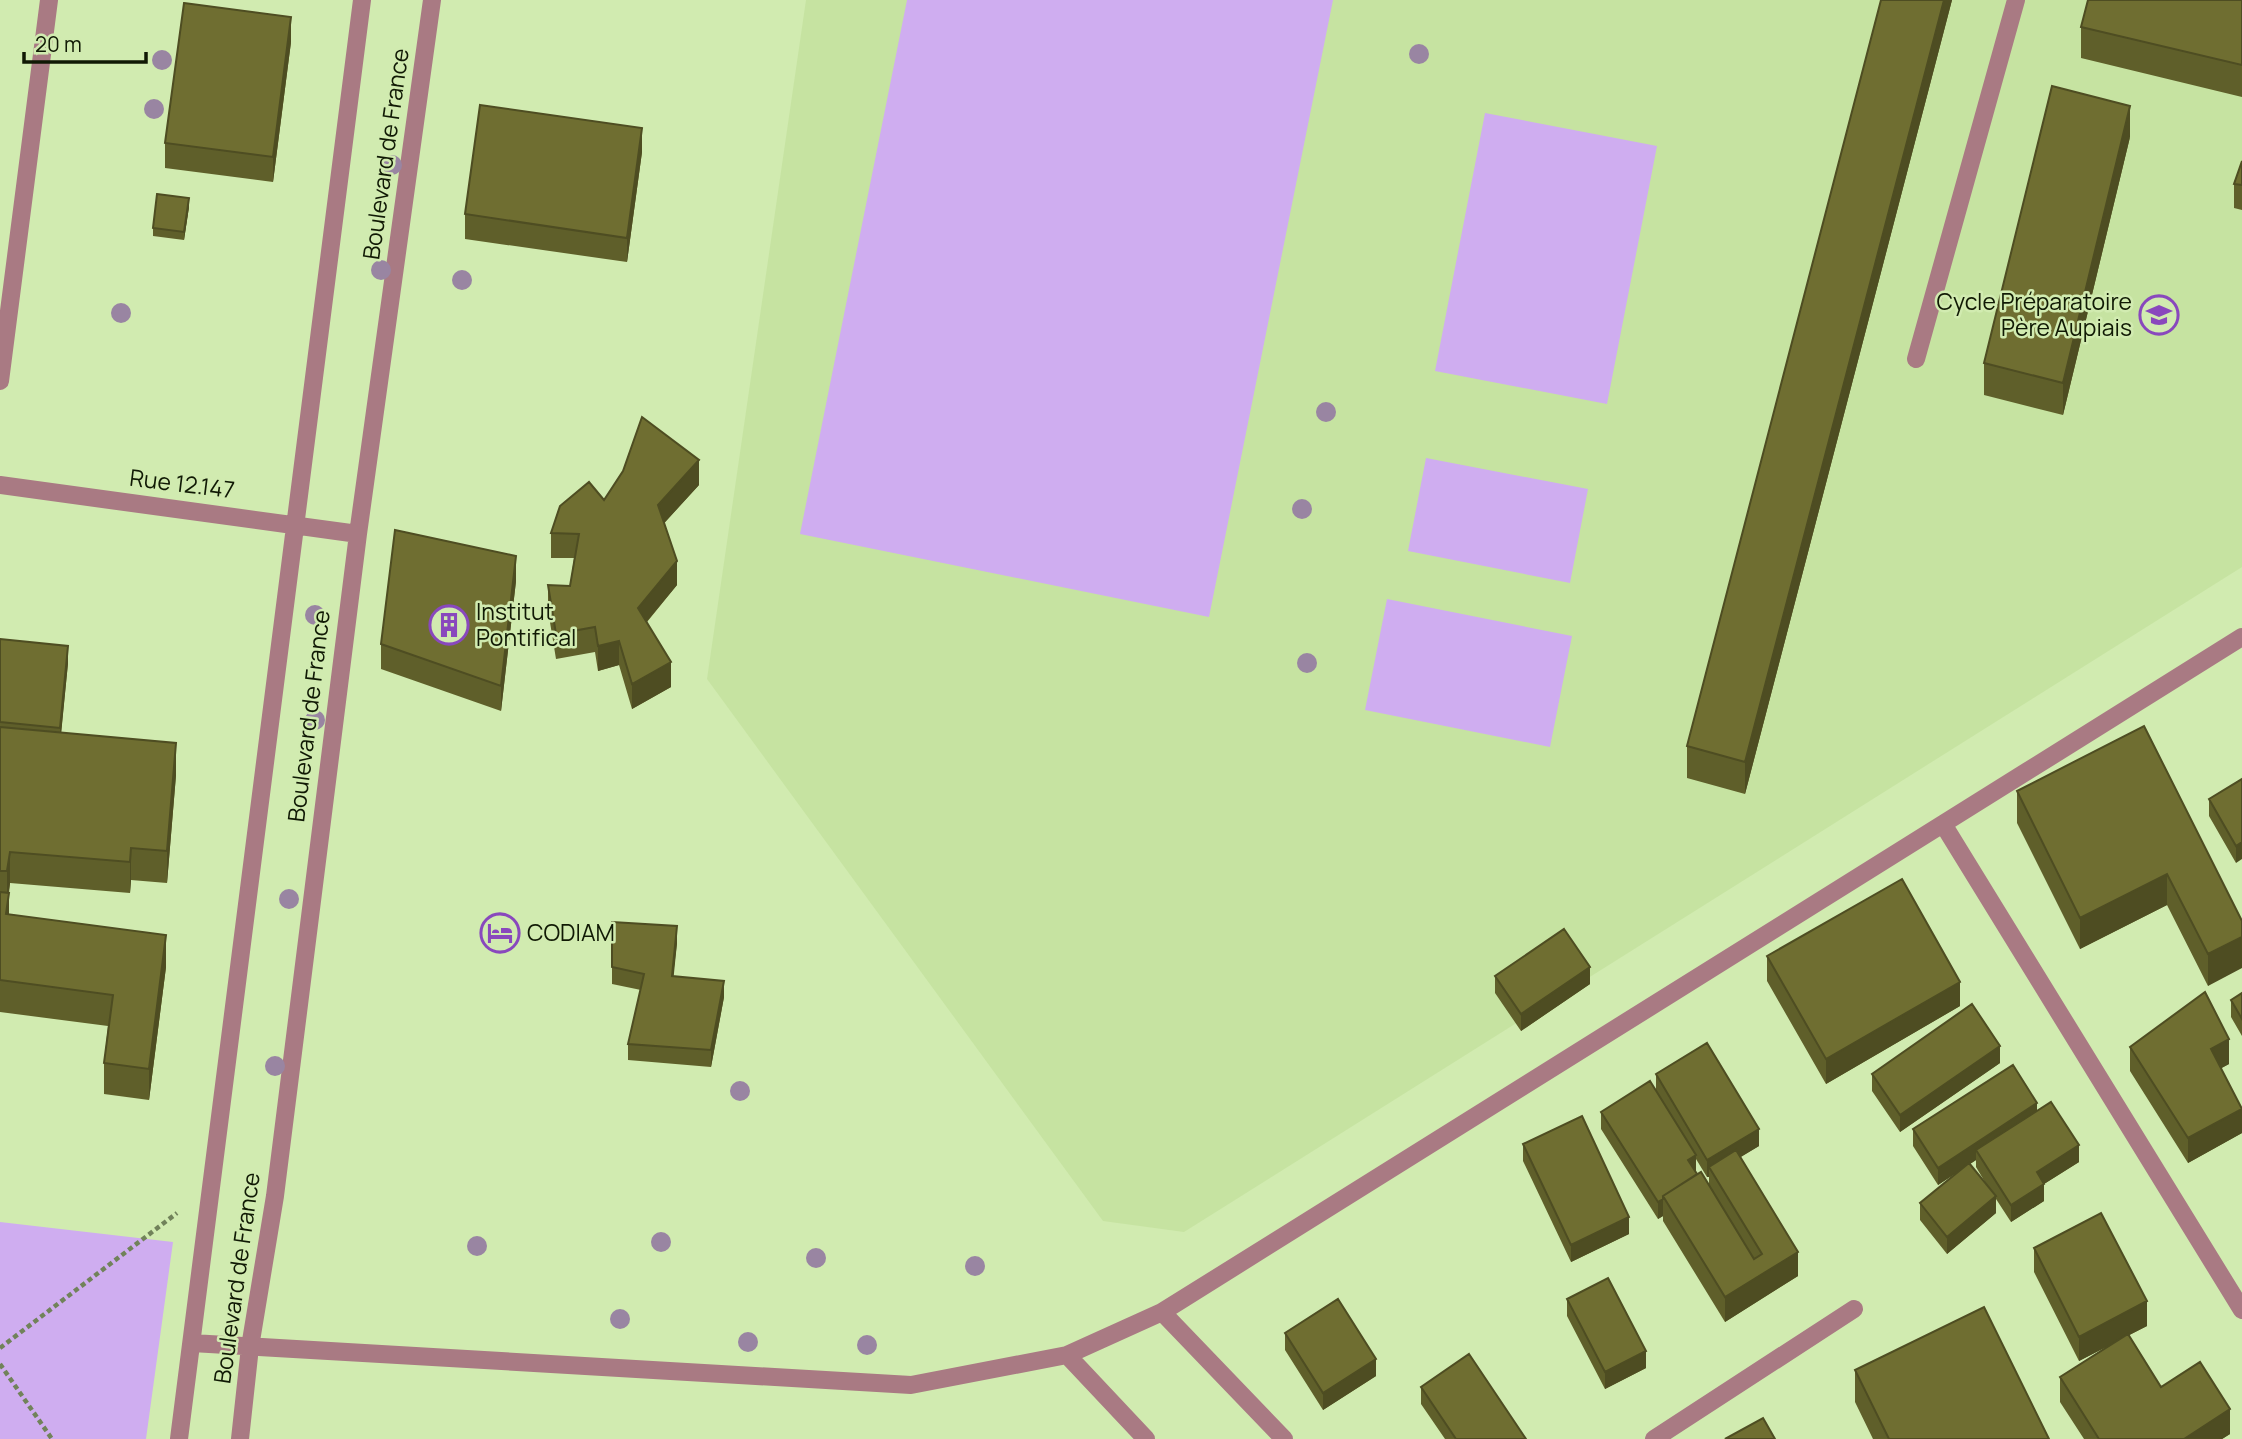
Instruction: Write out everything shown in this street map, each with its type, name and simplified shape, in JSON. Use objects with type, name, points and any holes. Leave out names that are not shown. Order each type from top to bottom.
[{"type":"street","points":[[0,381],[49,0]]},
{"type":"street","name":"Boulevard de France","points":[[178,1439],[362,0]]},
{"type":"street","name":"Boulevard de France","points":[[240,1439],[250,1347],[275,1196],[358,534],[432,0]]},
{"type":"street","points":[[1916,359],[2016,0]]},
{"type":"street","name":"Rue 12.147","points":[[0,485],[358,534]]},
{"type":"street","points":[[192,1343],[911,1385],[1067,1355],[1162,1312],[2242,637]]},
{"type":"street","points":[[1943,824],[2242,1310]]},
{"type":"street","points":[[1654,1439],[1854,1309]]},
{"type":"street","points":[[1162,1312],[1284,1439]]},
{"type":"street","points":[[1067,1355],[1146,1439]]},
{"type":"path","points":[[0,1349],[209,1188]]},
{"type":"path","points":[[0,1364],[52,1439]]},
{"type":"shaded area","name":"Cycle Préparatoire Père Aupiais","points":[[806,0],[2242,0],[2242,567],[1184,1232],[1103,1221],[707,679]]},
{"type":"shaded area","points":[[907,0],[1333,0],[1209,617],[800,534]]},
{"type":"shaded area","points":[[1485,113],[1657,146],[1607,404],[1435,371]]},
{"type":"shaded area","points":[[1426,458],[1588,489],[1570,583],[1408,551]]},
{"type":"shaded area","points":[[1387,599],[1572,636],[1550,747],[1365,710]]},
{"type":"shaded area","points":[[0,1222],[173,1242],[146,1439],[0,1439]]},
{"type":"building","points":[[1881,0],[1944,0],[1745,762],[1687,746]]},
{"type":"building","points":[[2088,0],[2242,0],[2242,65],[2081,27]]},
{"type":"building","points":[[184,3],[291,17],[273,157],[165,143]]},
{"type":"building","points":[[2052,86],[2130,106],[2063,383],[1984,363]]},
{"type":"building","points":[[480,105],[642,128],[627,238],[465,214]]},
{"type":"building","points":[[2242,161],[2242,185],[2234,184]]},
{"type":"building","points":[[157,194],[189,198],[184,232],[153,228]]},
{"type":"building","points":[[642,417],[699,460],[658,505],[677,561],[638,608],[671,662],[632,684],[619,641],[598,646],[595,627],[556,634],[548,585],[570,586],[579,534],[551,533],[560,506],[589,482],[604,500],[623,471]]},
{"type":"building","name":"Institut Pontifical","points":[[395,530],[516,556],[501,686],[381,644]]},
{"type":"building","points":[[0,639],[68,646],[60,728],[0,722]]},
{"type":"building","points":[[2144,726],[2242,921],[2242,937],[2208,954],[2167,874],[2080,918],[2017,791]]},
{"type":"building","points":[[0,727],[176,743],[167,851],[131,848],[130,862],[10,852],[7,871],[0,871]]},
{"type":"building","points":[[2242,779],[2242,842],[2236,846],[2209,799]]},
{"type":"building","points":[[1902,879],[1960,982],[1826,1059],[1767,956]]},
{"type":"building","points":[[0,892],[9,893],[6,914],[166,935],[149,1069],[104,1063],[113,995],[0,980]]},
{"type":"building","points":[[612,922],[677,926],[672,976],[724,981],[711,1050],[628,1044],[644,974],[612,967]]},
{"type":"building","points":[[1564,929],[1590,967],[1521,1014],[1495,976]]},
{"type":"building","points":[[2205,992],[2229,1039],[2211,1049],[2242,1109],[2188,1138],[2130,1047]]},
{"type":"building","points":[[2242,993],[2242,1019],[2231,1000]]},
{"type":"building","points":[[1972,1004],[2000,1046],[1900,1115],[1872,1074]]},
{"type":"building","points":[[1707,1043],[1759,1129],[1707,1160],[1656,1074]]},
{"type":"building","points":[[2013,1065],[2037,1103],[1938,1168],[1913,1129]]},
{"type":"building","points":[[1650,1081],[1696,1155],[1688,1160],[1697,1174],[1658,1202],[1601,1112]]},
{"type":"building","points":[[2051,1102],[2079,1145],[2037,1172],[2044,1184],[2011,1205],[1976,1150]]},
{"type":"building","points":[[1582,1116],[1629,1217],[1571,1245],[1523,1144]]},
{"type":"building","points":[[1736,1150],[1798,1252],[1725,1297],[1663,1196],[1701,1172],[1754,1259],[1762,1254],[1709,1167]]},
{"type":"building","points":[[1969,1163],[1996,1196],[1947,1237],[1920,1203]]},
{"type":"building","points":[[2101,1213],[2147,1301],[2079,1337],[2034,1248]]},
{"type":"building","points":[[1608,1278],[1646,1351],[1605,1372],[1567,1299]]},
{"type":"building","points":[[1338,1299],[1376,1359],[1323,1393],[1285,1333]]},
{"type":"building","points":[[1984,1307],[2049,1439],[1889,1439],[1855,1370]]},
{"type":"building","points":[[2128,1334],[2161,1387],[2200,1362],[2230,1409],[2184,1439],[2099,1439],[2060,1377]]},
{"type":"building","points":[[1469,1354],[1526,1439],[1456,1439],[1421,1387]]},
{"type":"building","points":[[1763,1418],[1775,1439],[1725,1439]]},
{"type":"place","name":"Cycle Préparatoire Père Aupiais","points":[[2159,315]]},
{"type":"place","name":"Institut Pontifical","points":[[449,625]]},
{"type":"place","name":"CODIAM","points":[[500,933]]}]
